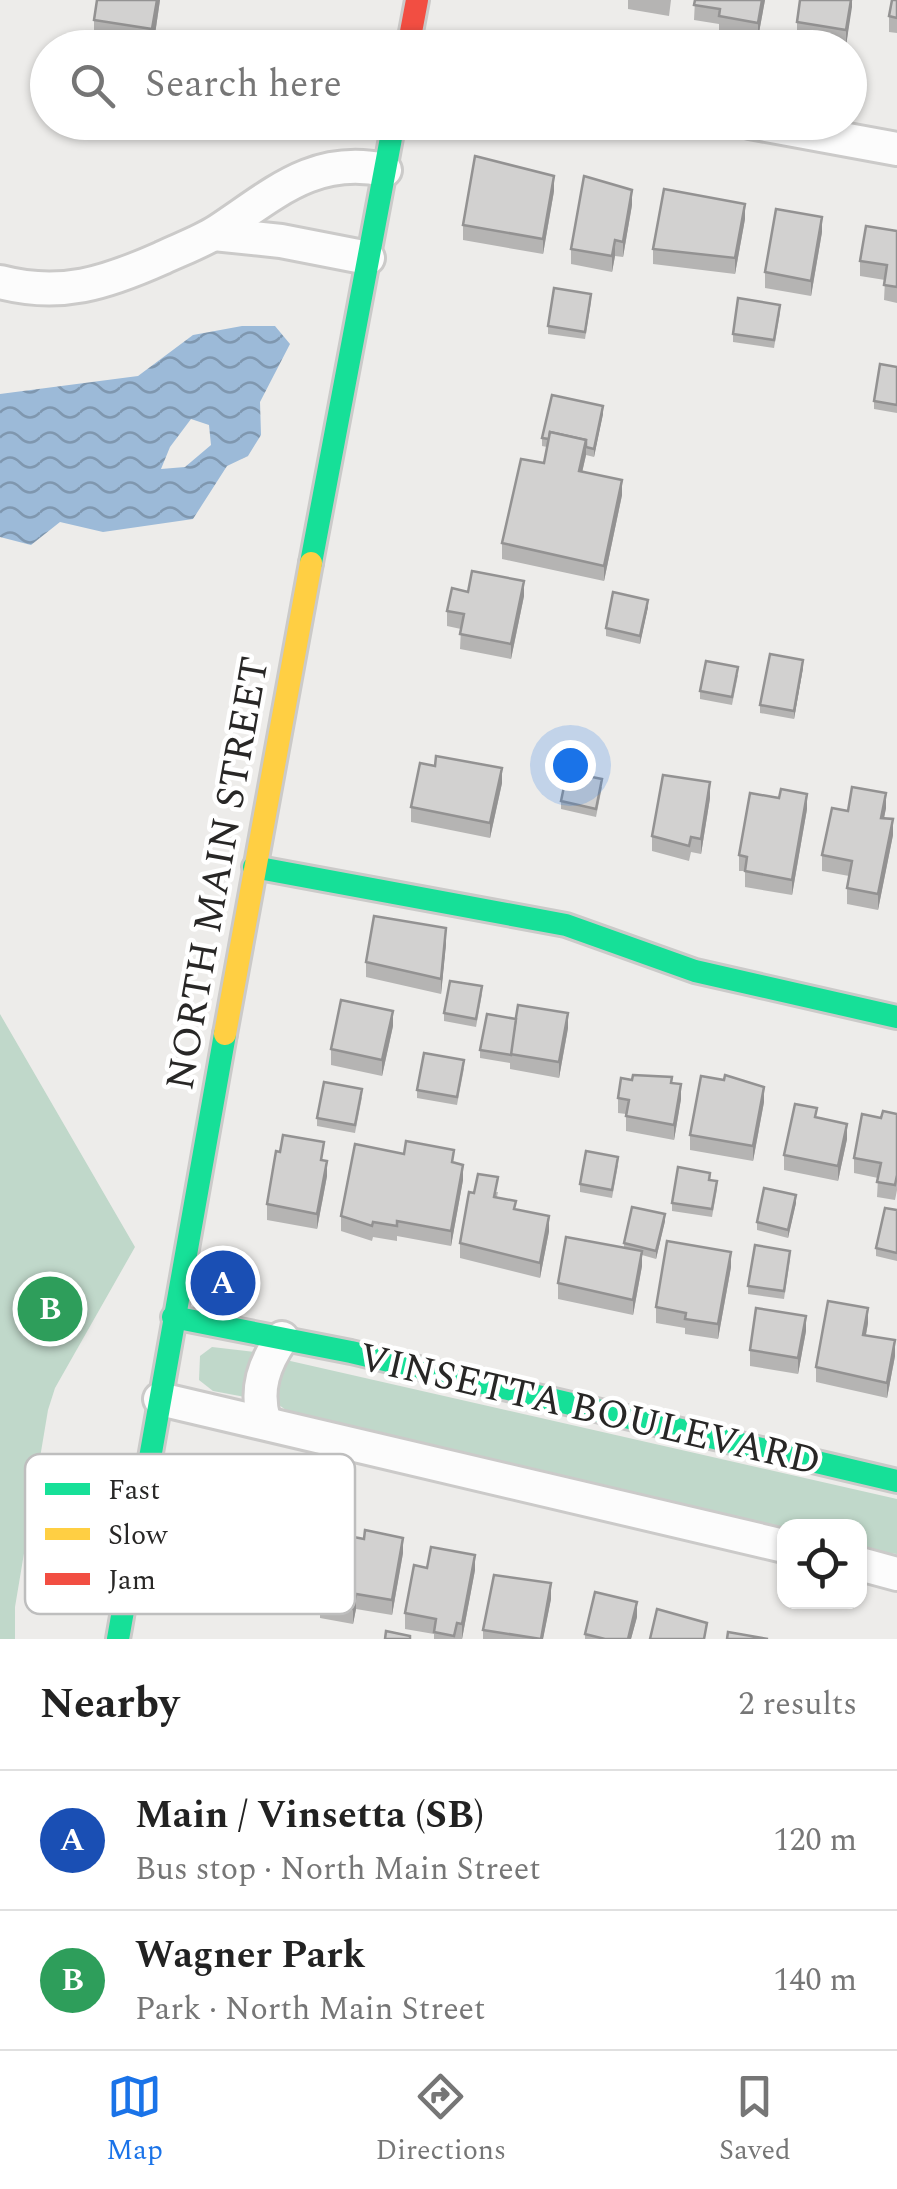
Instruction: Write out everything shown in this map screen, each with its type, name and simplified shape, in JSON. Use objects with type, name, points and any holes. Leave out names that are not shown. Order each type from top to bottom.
[{"type":"main road","points":[[412,30],[418,0]]},
{"type":"main road","name":"NORTH MAIN STREET","points":[[150,1454],[254,867],[391,140]]},
{"type":"main road","points":[[254,867],[566,925],[695,971],[897,1017]]},
{"type":"main road","name":"VINSETTA BOULEVARD","points":[[174,1317],[282,1338],[897,1480]]},
{"type":"main road","name":"NORTH MAIN STREET","points":[[118,1639],[122,1614]]},
{"type":"street","points":[[852,140],[897,148]]},
{"type":"street","points":[[0,282],[33,291],[81,290],[214,234],[264,198],[318,170],[348,164],[385,170]]},
{"type":"street","points":[[214,234],[281,240],[368,258]]},
{"type":"street","points":[[264,1420],[260,1386],[268,1359],[282,1338]]},
{"type":"street","points":[[160,1399],[264,1420],[777,1544]]},
{"type":"street","points":[[867,1566],[897,1574]]},
{"type":"green space","points":[[0,1014],[135,1247],[55,1388],[41,1454],[25,1454],[25,1547],[15,1607],[15,1639],[0,1639]]},
{"type":"green space","points":[[212,1347],[255,1352],[245,1397],[213,1391],[199,1380],[200,1356]]},
{"type":"green space","points":[[286,1360],[897,1499],[897,1554],[867,1550],[867,1519],[777,1519],[777,1529],[286,1410],[276,1403],[274,1370]]},
{"type":"water","points":[[242,326],[275,326],[290,344],[260,402],[261,435],[248,456],[227,466],[193,519],[103,532],[60,522],[31,545],[0,537],[0,394],[138,376],[193,335]],"holes":[[[191,419],[209,425],[211,445],[185,467],[161,469],[170,447]]]},
{"type":"building","points":[[97,0],[157,0],[152,29],[94,20]]},
{"type":"building","points":[[695,0],[762,0],[758,23],[719,16],[720,9],[694,5]]},
{"type":"building","points":[[800,0],[851,0],[846,30],[797,22]]},
{"type":"building","points":[[892,0],[897,0],[897,18],[889,16]]},
{"type":"building","points":[[475,156],[554,176],[543,239],[463,225]]},
{"type":"building","points":[[584,176],[632,190],[623,242],[615,240],[612,256],[571,249]]},
{"type":"building","points":[[664,189],[745,204],[735,258],[653,249]]},
{"type":"building","points":[[776,209],[822,217],[811,281],[765,272]]},
{"type":"building","points":[[866,226],[897,231],[897,287],[884,285],[887,265],[860,261]]},
{"type":"building","points":[[554,288],[591,294],[585,332],[548,326]]},
{"type":"building","points":[[738,298],[780,305],[774,340],[733,334]]},
{"type":"building","points":[[880,364],[897,367],[897,405],[874,401]]},
{"type":"building","points":[[552,395],[603,406],[594,449],[586,447],[586,440],[550,432],[549,439],[542,438]]},
{"type":"building","points":[[550,432],[586,440],[579,471],[622,480],[604,566],[502,543],[521,459],[544,463]]},
{"type":"building","points":[[472,571],[524,581],[511,644],[460,634],[464,614],[447,611],[452,588],[468,592]]},
{"type":"building","points":[[613,592],[648,600],[640,636],[606,628]]},
{"type":"building","points":[[770,654],[803,660],[794,711],[760,705]]},
{"type":"building","points":[[706,661],[738,667],[732,697],[700,691]]},
{"type":"building","points":[[436,756],[502,768],[490,823],[411,807],[420,763],[435,766]]},
{"type":"building","points":[[567,772],[602,779],[596,809],[561,801]]},
{"type":"building","points":[[663,775],[710,782],[701,839],[691,837],[689,846],[652,836]]},
{"type":"building","points":[[852,787],[886,793],[881,818],[893,819],[878,894],[847,888],[852,861],[822,855],[832,808],[848,811]]},
{"type":"building","points":[[781,789],[807,794],[792,880],[745,871],[747,857],[739,855],[750,793],[779,798]]},
{"type":"building","points":[[374,916],[446,928],[441,979],[366,962]]},
{"type":"building","points":[[450,981],[482,986],[476,1019],[444,1013]]},
{"type":"building","points":[[341,1000],[393,1011],[382,1060],[331,1049]]},
{"type":"building","points":[[518,1005],[568,1013],[559,1062],[510,1054]]},
{"type":"building","points":[[487,1014],[516,1019],[511,1055],[480,1050]]},
{"type":"building","points":[[424,1053],[464,1060],[457,1097],[417,1090]]},
{"type":"building","points":[[633,1075],[672,1077],[671,1083],[681,1084],[674,1125],[626,1116],[629,1100],[618,1098],[621,1078],[632,1080]]},
{"type":"building","points":[[725,1075],[764,1087],[753,1146],[690,1135],[701,1076],[724,1080]]},
{"type":"building","points":[[324,1082],[362,1089],[355,1125],[317,1118]]},
{"type":"building","points":[[795,1104],[817,1108],[815,1117],[847,1124],[838,1166],[784,1155]]},
{"type":"building","points":[[883,1111],[897,1114],[895,1185],[877,1182],[881,1163],[854,1158],[862,1114],[881,1118]]},
{"type":"building","points":[[283,1135],[324,1142],[321,1160],[327,1161],[317,1214],[267,1204],[276,1151],[280,1152]]},
{"type":"building","points":[[406,1141],[454,1150],[452,1162],[463,1165],[451,1231],[397,1221],[397,1226],[373,1222],[372,1226],[341,1216],[355,1144],[404,1154]]},
{"type":"building","points":[[586,1151],[618,1157],[612,1190],[580,1184]]},
{"type":"building","points":[[678,1167],[710,1173],[709,1180],[717,1181],[712,1209],[672,1203]]},
{"type":"building","points":[[478,1174],[498,1177],[494,1197],[516,1201],[514,1209],[549,1216],[540,1263],[460,1243],[469,1192],[474,1193]]},
{"type":"building","points":[[764,1188],[796,1195],[788,1230],[757,1222]]},
{"type":"building","points":[[632,1207],[665,1214],[656,1251],[624,1243]]},
{"type":"building","points":[[885,1208],[897,1210],[897,1253],[876,1248]]},
{"type":"building","points":[[566,1237],[642,1251],[633,1300],[558,1283]]},
{"type":"building","points":[[667,1241],[731,1252],[718,1324],[685,1319],[686,1313],[656,1307]]},
{"type":"building","points":[[755,1245],[790,1251],[784,1291],[748,1286]]},
{"type":"building","points":[[828,1301],[868,1308],[863,1335],[895,1340],[887,1383],[816,1367]]},
{"type":"building","points":[[756,1308],[806,1316],[798,1358],[750,1350]]},
{"type":"building","points":[[365,1530],[403,1538],[392,1600],[356,1594],[355,1599],[355,1537],[364,1539]]},
{"type":"building","points":[[431,1547],[475,1555],[462,1624],[457,1623],[454,1636],[434,1632],[436,1619],[405,1613],[414,1565],[427,1568]]},
{"type":"building","points":[[494,1575],[551,1583],[541,1639],[483,1630]]},
{"type":"building","points":[[595,1592],[637,1602],[628,1639],[585,1634]]},
{"type":"building","points":[[657,1609],[707,1623],[704,1639],[650,1639]]},
{"type":"building","points":[[386,1631],[410,1636],[410,1639],[385,1639]]},
{"type":"building","points":[[728,1632],[768,1639],[727,1639]]},
{"type":"traffic: fast","points":[[311,563],[391,140]]},
{"type":"traffic: fast","points":[[254,867],[566,925],[695,971],[897,1017]]},
{"type":"traffic: fast","points":[[151,1454],[225,1034]]},
{"type":"traffic: fast","points":[[173,1317],[351,1352],[897,1481]]},
{"type":"traffic: fast","points":[[118,1639],[122,1614]]},
{"type":"traffic: slow","points":[[225,1034],[311,563]]},
{"type":"traffic: jam","points":[[411,30],[417,0]]},
{"type":"place","name":"Main / Vinsetta (SB)","points":[[223,1283]]},
{"type":"place","name":"Wagner Park","points":[[50,1309]]}]
